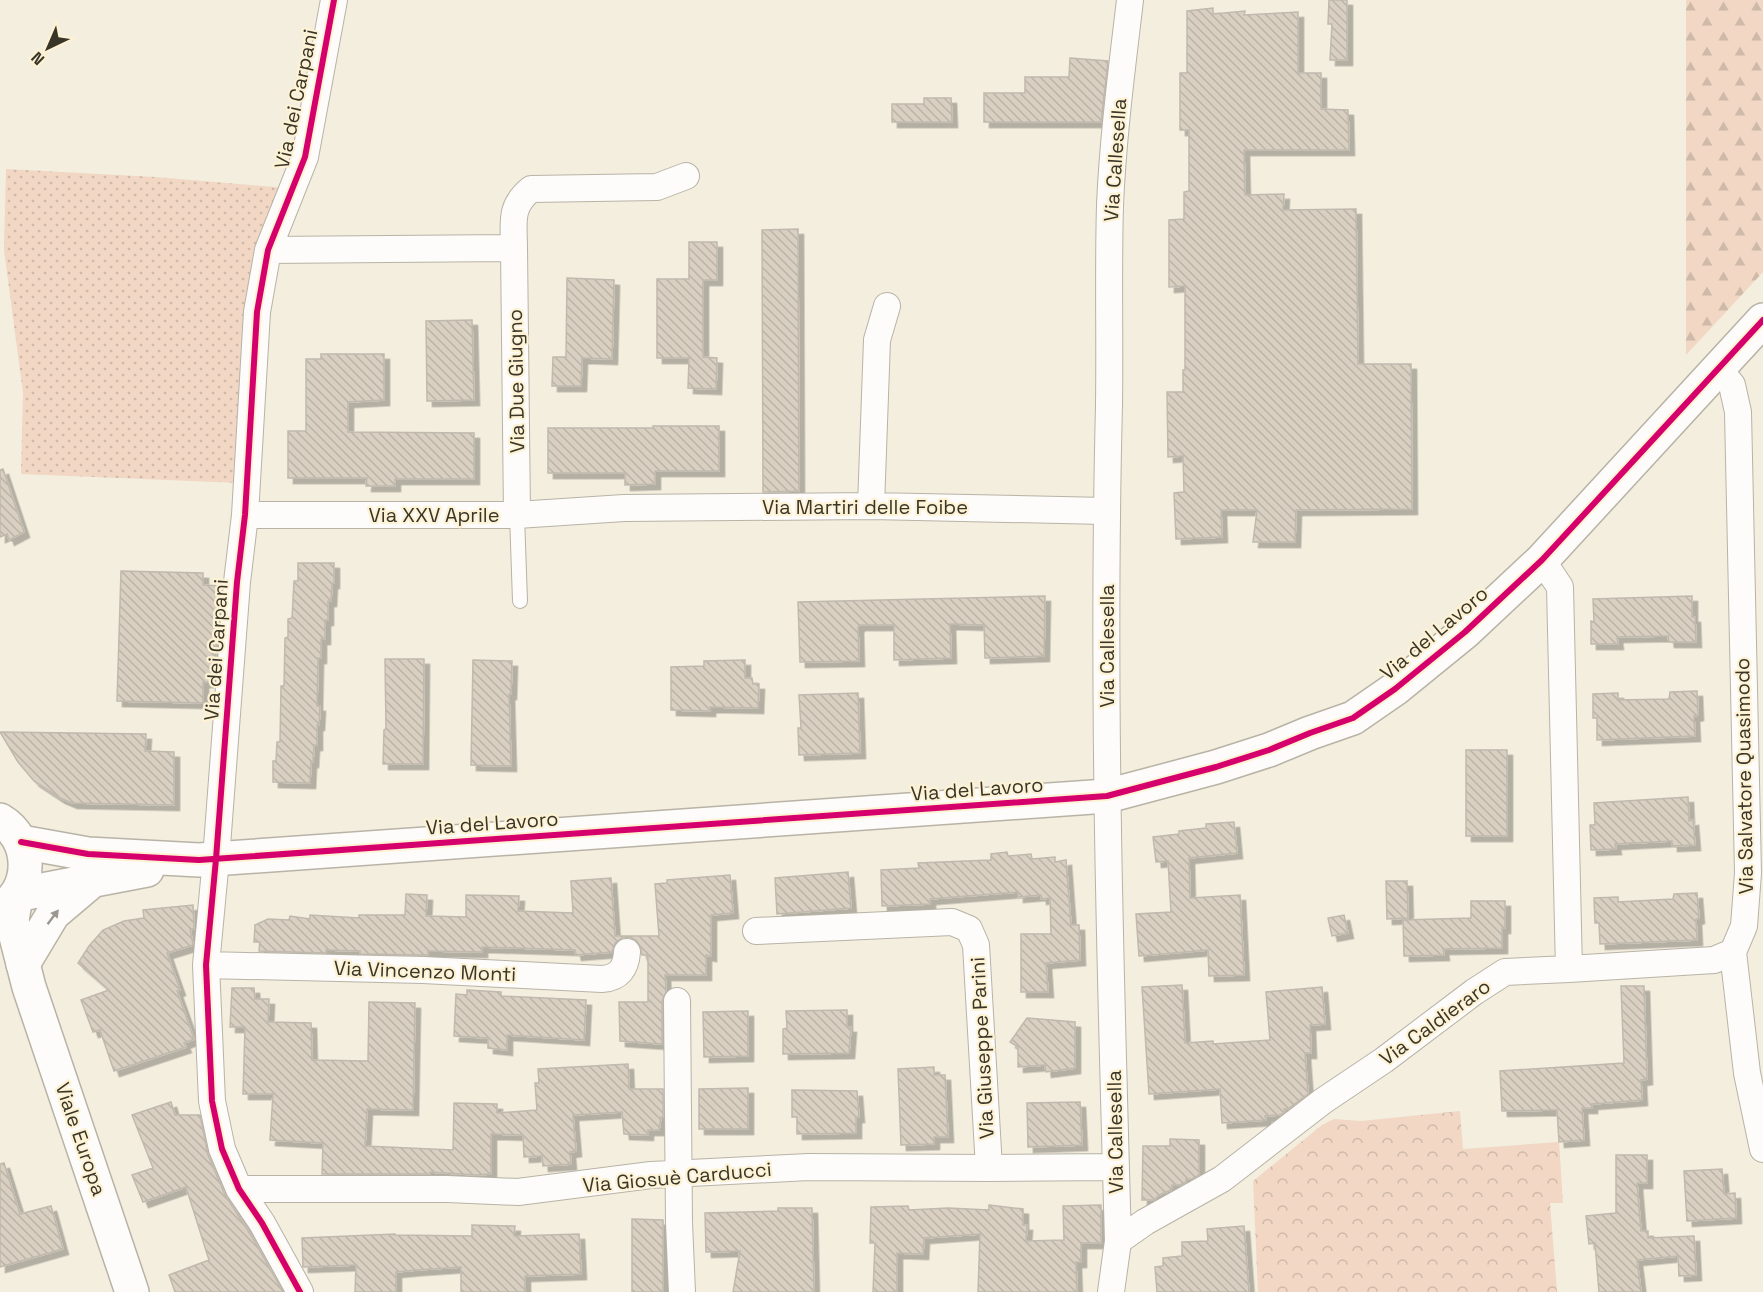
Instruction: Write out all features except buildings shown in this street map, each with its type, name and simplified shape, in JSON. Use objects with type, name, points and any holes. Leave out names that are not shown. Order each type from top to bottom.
[{"type":"street","name":"Via dei Carpani","points":[[300,1292],[262,1223],[239,1189],[222,1149],[212,1101],[206,965],[207,860],[245,515],[258,312],[268,250],[305,157],[334,0]]},
{"type":"street","name":"Via Callesella","points":[[1110,1292],[1118,1241],[1107,796],[1106,511],[1111,323],[1110,206],[1116,117],[1130,0]]},
{"type":"street","name":"Via Due Giugno","points":[[518,515],[514,248],[514,215],[517,203],[531,189],[657,188],[686,176]]},
{"type":"street","points":[[268,250],[514,248]]},
{"type":"street","points":[[872,506],[877,340],[887,306]]},
{"type":"street","name":"Via del Lavoro","points":[[8,902],[93,880],[207,860],[1107,796],[1227,764],[1353,718],[1430,662],[1542,560],[1763,320]]},
{"type":"street","name":"Via Salvatore Quasimodo","points":[[1718,368],[1732,385],[1738,412],[1748,873],[1744,926],[1733,952],[1747,1074],[1763,1149]]},
{"type":"street","name":"Via Martiri delle Foibe","points":[[624,507],[872,506],[1106,511]]},
{"type":"street","name":"Via XXV Aprile","points":[[245,515],[518,515],[624,507]]},
{"type":"street","points":[[1542,560],[1560,587],[1569,969]]},
{"type":"street","name":"Via del Lavoro","points":[[10,831],[88,855],[207,860]]},
{"type":"street","name":"Viale Europa","points":[[10,831],[25,855],[22,883],[8,902],[17,965],[132,1292]]},
{"type":"street","points":[[17,965],[53,914],[93,880]]},
{"type":"street","name":"Via Giuseppe Parini","points":[[756,931],[952,922],[969,929],[976,945],[988,1168]]},
{"type":"street","name":"Via Vincenzo Monti","points":[[206,965],[423,969],[609,979],[618,974],[625,965],[627,952]]},
{"type":"street","name":"Via Caldieraro","points":[[1118,1241],[1145,1222],[1222,1179],[1323,1101],[1384,1060],[1474,992],[1505,972],[1714,960],[1733,952]]},
{"type":"street","points":[[677,1001],[679,1223],[682,1292]]},
{"type":"street","name":"Via Giosuè Carducci","points":[[239,1189],[447,1189],[518,1192],[679,1173],[809,1167],[1116,1167]]},
{"type":"lane","points":[[518,515],[520,601]]},
{"type":"green space","points":[[1686,0],[1763,0],[1763,272],[1686,355]]},
{"type":"green space","points":[[6,169],[155,177],[287,188],[240,483],[21,474],[23,393],[4,250]]},
{"type":"green space","points":[[1460,1111],[1463,1149],[1559,1142],[1563,1203],[1550,1203],[1557,1292],[1258,1292],[1253,1181],[1322,1125],[1334,1119],[1361,1121]]},
{"type":"cycle path","points":[[300,1292],[262,1223],[239,1189],[222,1149],[212,1101],[206,965],[237,582],[245,515],[257,312],[268,250],[305,157],[334,0]]},
{"type":"cycle path","points":[[21,842],[88,854],[199,860],[1107,796],[1216,767],[1269,750],[1353,718],[1395,689],[1465,632],[1542,560],[1763,320]]}]
